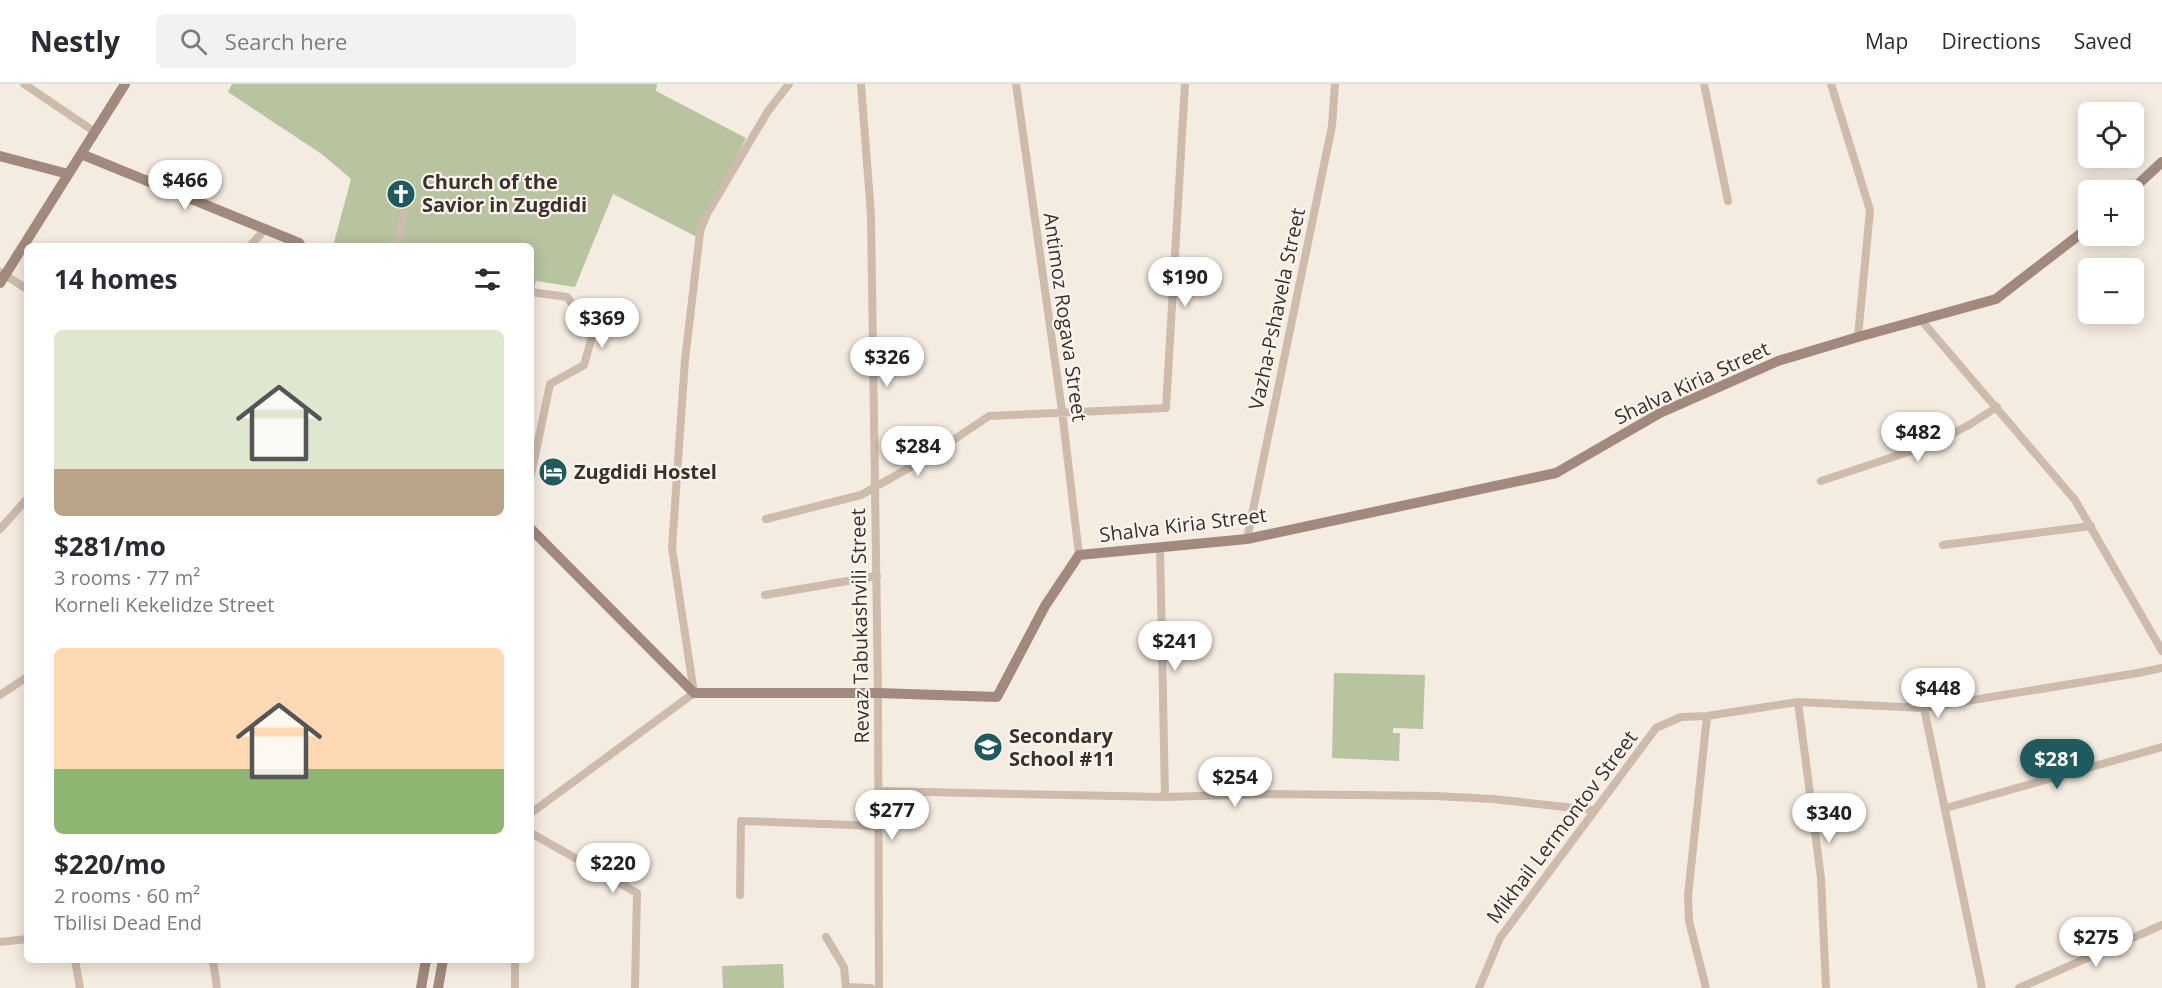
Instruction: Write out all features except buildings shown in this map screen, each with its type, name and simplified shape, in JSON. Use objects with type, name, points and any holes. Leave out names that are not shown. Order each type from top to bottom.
[{"type":"street","points":[[24,84],[95,132]]},
{"type":"street","points":[[24,287],[2,276],[125,84]]},
{"type":"street","points":[[693,693],[672,548],[685,360],[701,224],[768,111],[789,84]]},
{"type":"street","name":"Revaz Tabukashvili Street","points":[[861,84],[871,215],[877,576],[879,988]]},
{"type":"street","name":"Antimoz Rogava Street","points":[[1017,84],[1062,411],[1079,555]]},
{"type":"street","points":[[766,519],[861,495],[925,459],[989,416],[1166,408],[1185,84]]},
{"type":"street","name":"Vazha-Pshavela Street","points":[[1247,539],[1332,126],[1335,84]]},
{"type":"street","points":[[1704,84],[1728,201]]},
{"type":"street","points":[[1831,84],[1870,210],[1858,337]]},
{"type":"street","points":[[81,154],[266,228],[298,243]]},
{"type":"street","points":[[0,156],[68,174]]},
{"type":"street","points":[[2143,180],[2162,162]]},
{"type":"street","points":[[398,243],[404,213]]},
{"type":"street","points":[[253,243],[266,228]]},
{"type":"street","name":"Shalva Kiria Street","points":[[693,693],[878,693],[997,697],[1045,606],[1079,555],[1247,539],[1556,473],[1660,413],[1778,361],[1996,299],[2078,236]]},
{"type":"street","points":[[534,292],[567,297],[593,333],[584,365],[550,384],[534,461]]},
{"type":"street","points":[[1922,321],[2076,500],[2162,651]]},
{"type":"street","points":[[1821,481],[1878,464],[1932,444],[1997,407]]},
{"type":"street","points":[[0,529],[24,502]]},
{"type":"street","points":[[1943,545],[2091,526]]},
{"type":"street","points":[[534,532],[693,693]]},
{"type":"street","points":[[1160,547],[1165,797]]},
{"type":"street","points":[[765,595],[877,576]]},
{"type":"street","name":"Mikhail Lermontov Street","points":[[1479,988],[1500,938],[1656,728],[1682,717],[1707,716],[1798,702],[1924,708],[2138,674],[2162,668]]},
{"type":"street","points":[[0,695],[24,679]]},
{"type":"street","points":[[534,811],[693,693]]},
{"type":"street","points":[[1798,702],[1821,878],[1826,988]]},
{"type":"street","points":[[1924,708],[1982,988]]},
{"type":"street","points":[[1706,988],[1689,921],[1688,896],[1707,716]]},
{"type":"street","points":[[1946,808],[2162,747]]},
{"type":"street","points":[[878,791],[1165,797],[1275,794],[1435,796],[1493,799],[1593,810]]},
{"type":"street","points":[[740,895],[741,821],[879,826]]},
{"type":"street","points":[[534,835],[637,893],[635,988]]},
{"type":"street","points":[[2019,988],[2162,925]]},
{"type":"street","points":[[826,938],[844,967],[846,987],[871,988]]},
{"type":"street","points":[[0,942],[24,939]]},
{"type":"street","points":[[76,963],[80,988]]},
{"type":"street","points":[[213,963],[217,988]]},
{"type":"street","points":[[421,988],[425,963]]},
{"type":"street","points":[[438,988],[442,963]]},
{"type":"street","points":[[515,963],[515,988]]},
{"type":"green space","points":[[232,84],[657,84],[656,91],[746,138],[722,187],[701,239],[613,194],[575,287],[536,281],[534,289],[534,243],[334,243],[351,179],[323,155],[228,92]]},
{"type":"green space","points":[[1334,673],[1425,675],[1423,729],[1393,728],[1393,733],[1400,733],[1399,761],[1332,758]]},
{"type":"green space","points":[[783,964],[784,988],[723,988],[722,966]]},
{"type":"place","name":"Church of the Savior in Zugdidi","points":[[401,194]]},
{"type":"place","name":"Zugdidi Hostel","points":[[553,472]]},
{"type":"place","name":"Secondary School #11","points":[[988,747]]}]
